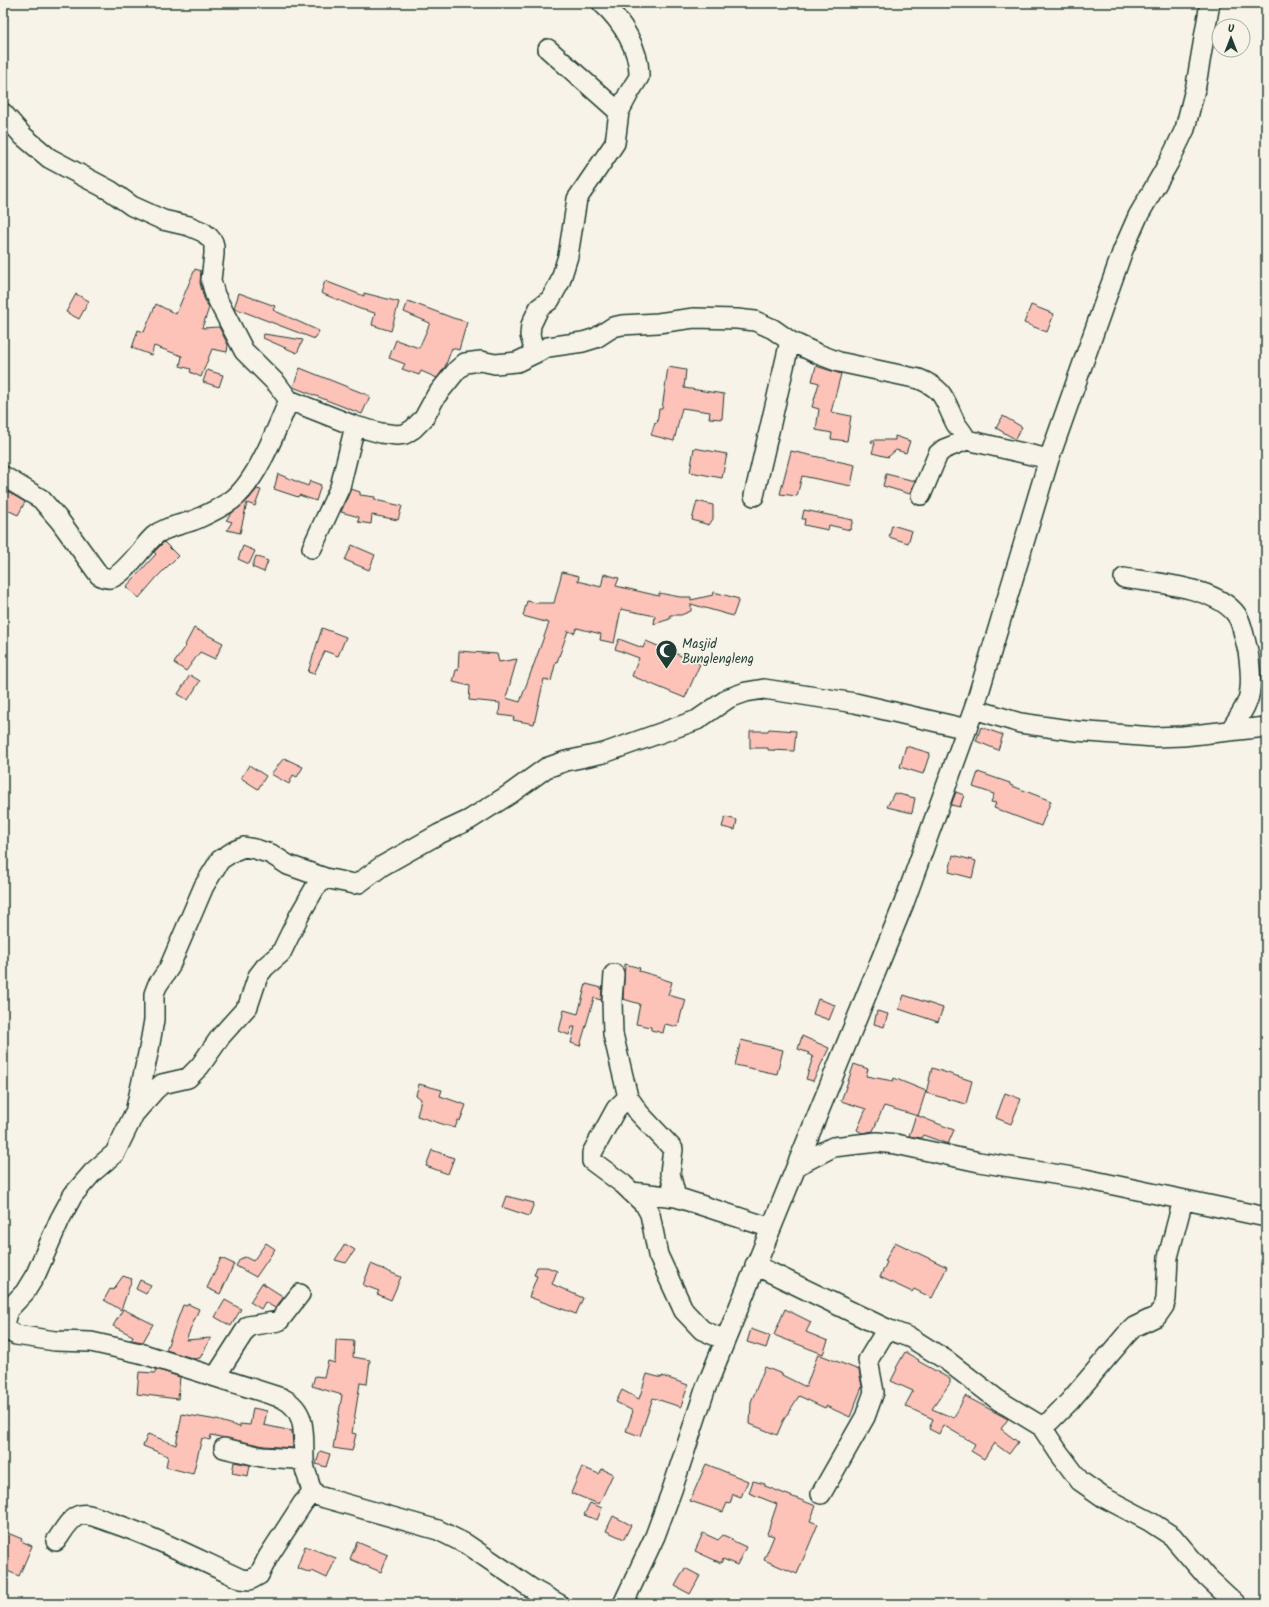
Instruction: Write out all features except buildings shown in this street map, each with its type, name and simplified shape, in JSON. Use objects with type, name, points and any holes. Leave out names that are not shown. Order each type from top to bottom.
[{"type":"street","points":[[534,353],[530,335],[531,325],[539,308],[550,300],[560,282],[568,256],[577,199],[615,143],[618,112],[639,77],[637,57],[627,35],[619,22],[602,3]]},
{"type":"street","points":[[623,1604],[655,1536],[705,1390],[904,903],[974,709],[1049,459],[1131,229],[1169,162],[1184,129],[1196,85],[1210,3]]},
{"type":"street","points":[[548,49],[618,112]]},
{"type":"street","points":[[3,113],[22,136],[49,158],[111,191],[132,206],[163,220],[188,226],[203,232],[209,237],[214,246],[211,280],[215,295],[244,351],[277,384],[289,400],[355,426],[382,433],[397,435],[405,434],[413,429],[424,418],[436,396],[461,365],[465,363],[481,361],[496,364],[510,364],[548,347],[583,342],[596,338],[613,327],[622,325],[658,323],[694,318],[737,318],[755,321],[773,329],[790,341],[839,362],[919,379],[928,383],[944,396],[957,424],[967,440]]},
{"type":"street","points":[[754,496],[790,341]]},
{"type":"street","points":[[3,476],[40,500],[60,521],[99,575],[105,578],[112,578],[130,564],[146,543],[156,534],[174,526],[197,519],[232,499],[247,483],[262,458],[272,440],[289,400]]},
{"type":"street","points":[[312,548],[340,487],[355,426]]},
{"type":"street","points":[[921,495],[938,454],[944,449],[967,440],[1049,459]]},
{"type":"street","points":[[1124,578],[1174,586],[1209,595],[1228,605],[1238,618],[1250,663],[1250,683],[1248,702],[1230,730]]},
{"type":"street","points":[[559,1604],[534,1590],[466,1544],[438,1530],[325,1498],[313,1492],[304,1462],[305,1437],[298,1410],[290,1402],[270,1393],[140,1353],[105,1344],[16,1336],[3,1328],[8,1310],[25,1292],[36,1274],[60,1219],[73,1195],[93,1172],[115,1153],[134,1114],[150,1049],[154,1020],[154,994],[157,986],[169,968],[204,886],[220,860],[234,851],[244,847],[271,854],[288,865],[325,878],[354,884],[359,883],[382,866],[439,834],[469,820],[510,794],[546,768],[566,761],[604,753],[697,720],[729,698],[746,692],[764,689],[848,701],[967,729]]},
{"type":"street","points":[[974,709],[1020,723],[1084,732],[1154,738],[1266,727]]},
{"type":"street","points":[[134,1114],[162,1084],[188,1078],[200,1066],[221,1036],[248,1006],[258,976],[265,967],[281,953],[299,916],[316,888],[325,878]]},
{"type":"street","points":[[614,974],[612,1001],[613,1034],[628,1097],[639,1113],[672,1150],[670,1173],[676,1197]]},
{"type":"street","points":[[628,1097],[616,1109],[595,1148],[591,1159],[592,1162],[605,1170],[641,1199],[650,1214],[658,1255],[684,1311],[702,1330],[725,1340]]},
{"type":"street","points":[[798,1165],[833,1147],[877,1142],[896,1144],[979,1162],[1085,1179],[1266,1217]]},
{"type":"street","points":[[632,1192],[676,1197],[771,1228]]},
{"type":"street","points":[[1041,1426],[1050,1420],[1069,1402],[1134,1327],[1157,1316],[1162,1310],[1166,1299],[1168,1257],[1183,1200]]},
{"type":"street","points":[[755,1266],[887,1329],[910,1338],[940,1356],[998,1400],[1041,1426],[1080,1481],[1103,1497],[1149,1521],[1172,1536],[1207,1577],[1236,1604]]},
{"type":"street","points":[[216,1376],[248,1326],[279,1321],[300,1294]]},
{"type":"street","points":[[821,1494],[865,1417],[874,1392],[868,1360],[887,1329]]},
{"type":"street","points":[[224,1448],[262,1457],[295,1459],[304,1462]]},
{"type":"street","points":[[56,1541],[72,1519],[83,1514],[93,1516],[128,1528],[172,1546],[241,1579],[250,1580],[259,1575],[268,1557],[302,1503],[313,1492]]},
{"type":"place","name":"Masjid Bunglengleng","points":[[666,670]]}]
